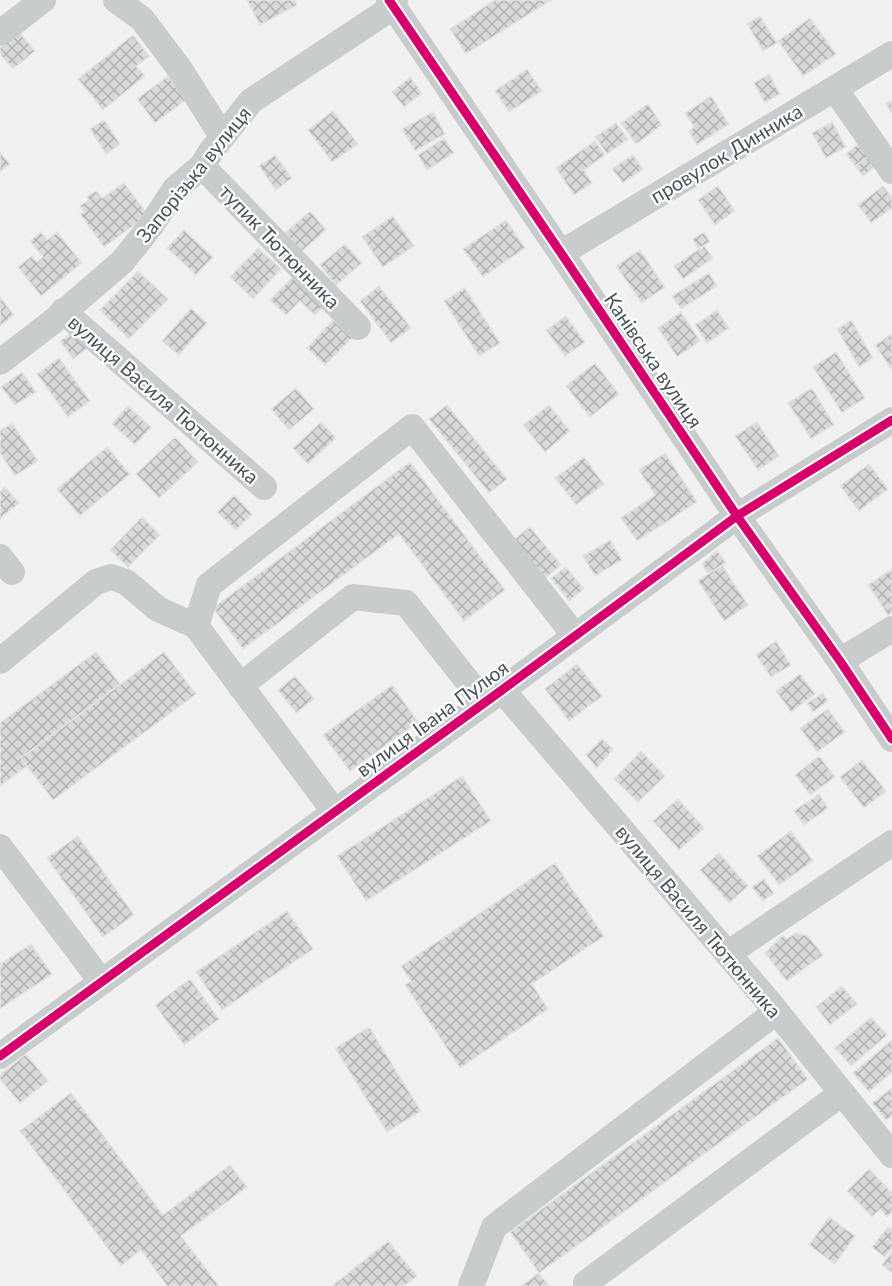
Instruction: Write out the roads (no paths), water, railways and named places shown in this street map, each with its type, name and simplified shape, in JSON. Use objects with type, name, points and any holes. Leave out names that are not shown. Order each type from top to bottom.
[{"type":"street","points":[[0,33],[43,0]]},
{"type":"street","points":[[116,0],[142,19],[179,68],[222,136]]},
{"type":"street","name":"Запорізька вулиця","points":[[0,362],[122,262],[150,227],[175,189],[202,166],[222,136],[251,101],[392,2]]},
{"type":"street","name":"Канівська вулиця","points":[[392,2],[737,516],[840,660],[892,739]]},
{"type":"street","name":"провулок Динника","points":[[561,253],[892,54]]},
{"type":"street","points":[[835,88],[892,171]]},
{"type":"street","name":"тупик Тютюнника","points":[[202,166],[358,327]]},
{"type":"street","name":"вулиця Василя Тютюнника","points":[[63,312],[264,487]]},
{"type":"street","name":"вулиця Івана Пулюя","points":[[0,1056],[737,516],[892,420]]},
{"type":"street","points":[[196,626],[208,585],[412,427],[576,636]]},
{"type":"street","points":[[0,661],[96,582],[111,577],[126,582],[158,609],[196,626],[334,811]]},
{"type":"street","name":"вулиця Василя Тютюнника","points":[[240,686],[353,597],[406,603],[727,954],[892,1155]]},
{"type":"street","points":[[840,660],[892,629]]},
{"type":"street","points":[[727,954],[892,843]]},
{"type":"street","points":[[0,847],[100,981]]},
{"type":"street","points":[[471,1286],[494,1227],[776,1012]]},
{"type":"street","points":[[586,1286],[586,1283],[842,1093]]}]
